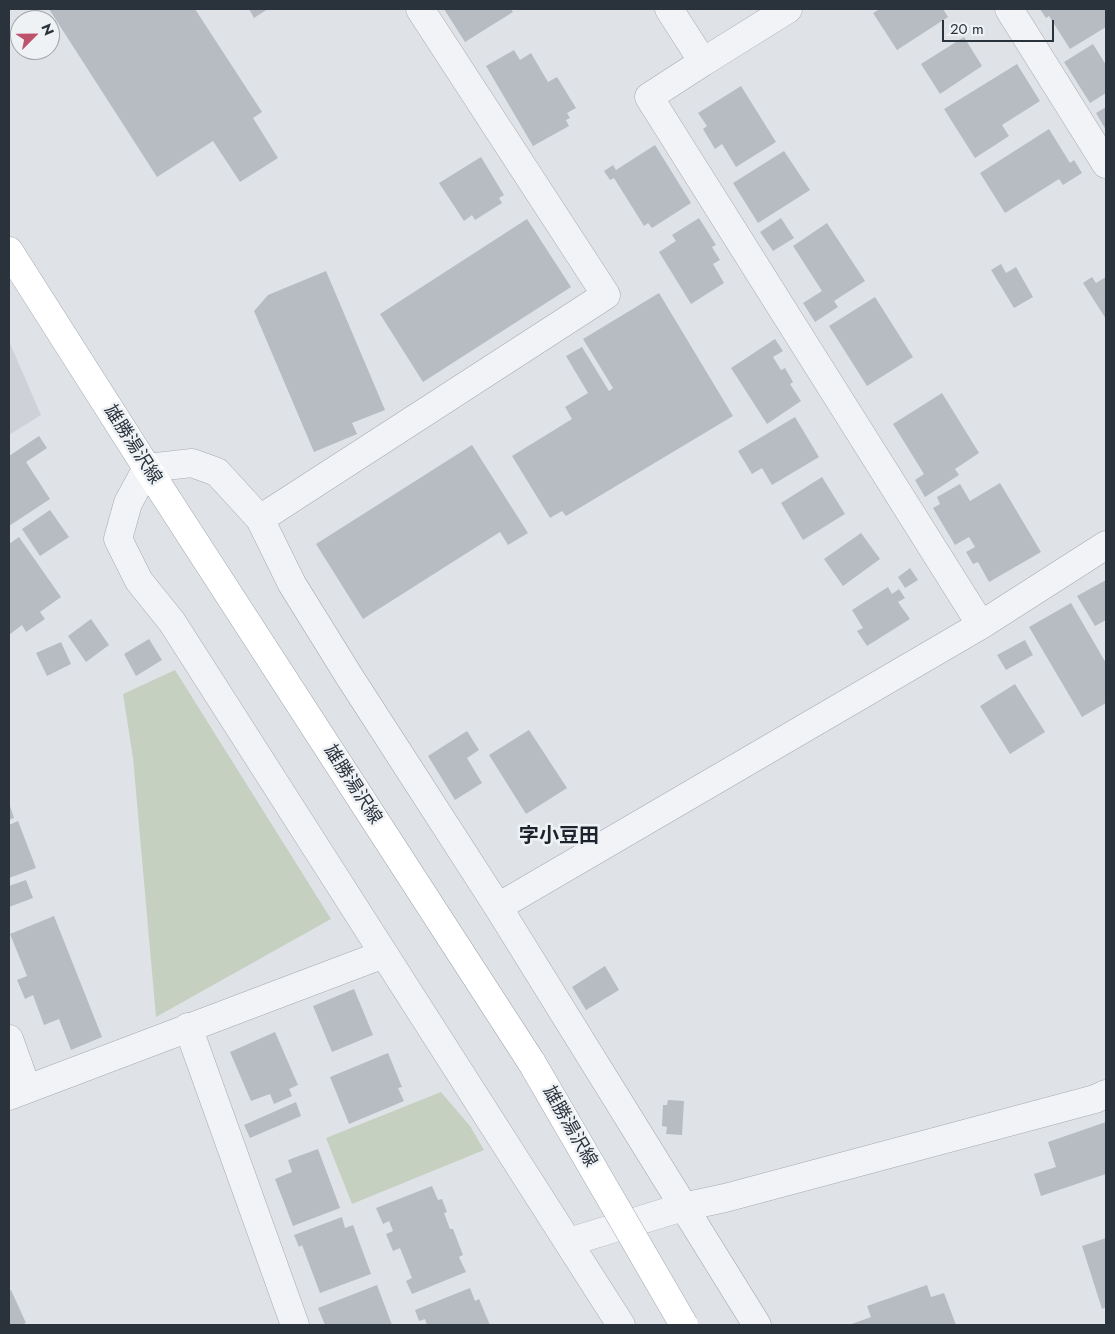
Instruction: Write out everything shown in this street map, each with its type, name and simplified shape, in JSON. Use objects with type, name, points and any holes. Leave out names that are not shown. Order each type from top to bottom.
[{"type":"main road","name":"雄勝湯沢線","points":[[9,251],[532,1063],[684,1325]]},
{"type":"street","points":[[260,519],[606,295],[420,9]]},
{"type":"street","points":[[669,9],[702,62]]},
{"type":"street","points":[[788,9],[649,97],[982,625]]},
{"type":"street","points":[[1009,9],[1106,164]]},
{"type":"street","points":[[621,1325],[172,622],[138,581],[118,539],[128,503],[147,468],[192,463],[217,472],[260,519],[297,592],[348,676],[498,907],[756,1325]]},
{"type":"street","points":[[498,907],[982,625],[1106,545]]},
{"type":"street","points":[[9,1039],[18,1093],[384,954]]},
{"type":"street","points":[[188,1027],[296,1325]]},
{"type":"street","points":[[569,1242],[683,1207],[725,1198],[1095,1099],[1106,1094]]},
{"type":"shaded area","points":[[9,341],[41,415],[9,435]]},
{"type":"green space","points":[[175,670],[331,919],[156,1017],[133,758],[123,694]]},
{"type":"green space","points":[[441,1092],[470,1126],[484,1150],[352,1204],[326,1138]]},
{"type":"building","points":[[195,9],[262,112],[253,118],[278,158],[240,182],[213,141],[157,177],[60,26],[60,10],[50,10]]},
{"type":"building","points":[[249,9],[268,9],[254,18]]},
{"type":"building","points":[[444,9],[511,9],[513,12],[465,42]]},
{"type":"building","points":[[880,9],[943,9],[948,17],[897,50],[873,13]]},
{"type":"building","points":[[1040,9],[1106,9],[1106,27],[1070,49],[1049,16],[1046,18]]},
{"type":"building","points":[[964,37],[982,66],[940,94],[921,64]]},
{"type":"building","points":[[1093,44],[1106,65],[1106,93],[1090,103],[1064,62]]},
{"type":"building","points":[[514,50],[520,60],[531,53],[548,82],[557,77],[576,108],[567,113],[570,118],[566,120],[569,126],[533,146],[486,66]]},
{"type":"building","points":[[1017,64],[1040,101],[1002,125],[1009,136],[975,158],[944,109]]},
{"type":"building","points":[[741,86],[776,142],[736,167],[722,144],[715,149],[703,129],[707,126],[698,113]]},
{"type":"building","points":[[1106,107],[1106,130],[1096,113]]},
{"type":"building","points":[[1049,129],[1070,163],[1074,160],[1082,173],[1063,185],[1059,179],[1005,213],[980,173]]},
{"type":"building","points":[[655,145],[691,203],[652,228],[648,223],[644,226],[614,178],[610,180],[604,171],[613,165],[616,170]]},
{"type":"building","points":[[784,151],[810,190],[758,223],[733,183]]},
{"type":"building","points":[[481,157],[504,195],[499,198],[502,203],[475,220],[472,215],[464,221],[439,183]]},
{"type":"building","points":[[699,218],[716,245],[712,247],[720,260],[713,264],[724,283],[691,304],[659,252],[676,241],[672,235]]},
{"type":"building","points":[[781,218],[794,238],[773,251],[760,232]]},
{"type":"building","points":[[527,219],[571,287],[423,382],[380,314]]},
{"type":"building","points":[[827,223],[865,281],[834,301],[838,307],[815,322],[803,303],[822,291],[793,246]]},
{"type":"building","points":[[1001,264],[1006,273],[1016,267],[1033,297],[1014,308],[991,270]]},
{"type":"building","points":[[326,271],[385,410],[352,423],[357,434],[314,452],[254,311],[268,295]]},
{"type":"building","points":[[1092,277],[1096,283],[1106,277],[1106,319],[1083,283]]},
{"type":"building","points":[[659,293],[733,416],[566,516],[562,511],[550,518],[512,456],[572,419],[565,407],[588,393],[566,356],[582,347],[609,391],[613,388],[583,339]]},
{"type":"building","points":[[875,297],[913,357],[867,386],[829,326]]},
{"type":"building","points":[[775,339],[783,351],[773,357],[781,370],[785,368],[793,382],[790,384],[801,401],[767,424],[731,368]]},
{"type":"building","points":[[942,393],[979,453],[955,469],[959,475],[925,497],[915,480],[924,474],[893,424]]},
{"type":"building","points":[[795,417],[819,457],[772,485],[762,468],[752,474],[738,451]]},
{"type":"building","points":[[39,436],[47,448],[26,462],[50,499],[9,526],[9,456]]},
{"type":"building","points":[[472,445],[528,533],[508,545],[500,532],[363,619],[316,544]]},
{"type":"building","points":[[822,477],[845,514],[803,540],[781,503]]},
{"type":"building","points":[[1000,483],[1041,552],[989,582],[978,562],[973,564],[966,552],[975,547],[969,537],[955,545],[933,508],[940,504],[937,497],[960,484],[970,501]]},
{"type":"building","points":[[50,510],[69,537],[40,556],[22,529]]},
{"type":"building","points":[[861,533],[880,559],[843,586],[824,559]]},
{"type":"building","points":[[19,537],[61,597],[40,612],[45,619],[26,632],[22,625],[9,635],[9,544]]},
{"type":"building","points":[[910,568],[918,580],[905,588],[898,577]]},
{"type":"building","points":[[1106,580],[1106,620],[1095,626],[1077,596]]},
{"type":"building","points":[[888,587],[892,594],[899,589],[905,598],[898,602],[910,619],[867,646],[857,631],[863,628],[852,610]]},
{"type":"building","points":[[1071,603],[1106,663],[1106,703],[1082,717],[1029,627]]},
{"type":"building","points":[[91,619],[109,645],[86,662],[68,636]]},
{"type":"building","points":[[149,639],[162,660],[136,676],[124,654]]},
{"type":"building","points":[[1025,640],[1033,655],[1006,670],[997,655]]},
{"type":"building","points":[[61,642],[71,664],[47,676],[36,653]]},
{"type":"building","points":[[1015,684],[1045,732],[1010,754],[980,706]]},
{"type":"building","points":[[529,730],[567,788],[526,814],[489,755]]},
{"type":"building","points":[[467,731],[479,750],[467,758],[482,783],[455,800],[428,756]]},
{"type":"building","points":[[9,803],[14,818],[9,820]]},
{"type":"building","points":[[18,821],[36,868],[9,878],[9,825]]},
{"type":"building","points":[[26,880],[33,898],[9,907],[9,886]]},
{"type":"building","points":[[54,916],[102,1037],[71,1050],[59,1019],[44,1025],[33,995],[25,999],[17,980],[27,976],[10,934]]},
{"type":"building","points":[[605,966],[619,990],[586,1010],[572,987]]},
{"type":"building","points":[[354,989],[373,1035],[332,1052],[313,1006]]},
{"type":"building","points":[[275,1032],[298,1085],[289,1089],[292,1096],[274,1104],[270,1094],[251,1101],[230,1052]]},
{"type":"building","points":[[388,1053],[402,1087],[398,1088],[404,1101],[349,1124],[330,1077]]},
{"type":"building","points":[[668,1100],[684,1101],[682,1135],[666,1134],[667,1127],[662,1126],[663,1105],[667,1105]]},
{"type":"building","points":[[296,1102],[301,1116],[250,1138],[244,1125]]},
{"type":"building","points":[[1106,1122],[1106,1174],[1041,1196],[1034,1174],[1056,1167],[1048,1142]]},
{"type":"building","points":[[318,1149],[340,1208],[293,1226],[275,1179],[292,1172],[288,1160]]},
{"type":"building","points":[[432,1186],[438,1200],[442,1199],[447,1212],[444,1213],[450,1229],[453,1229],[463,1255],[459,1257],[466,1272],[412,1294],[406,1281],[412,1278],[400,1248],[393,1251],[386,1234],[393,1231],[389,1221],[383,1224],[376,1208]]},
{"type":"building","points":[[342,1217],[345,1228],[353,1225],[371,1274],[320,1293],[302,1245],[299,1247],[294,1235]]},
{"type":"building","points":[[1106,1238],[1106,1307],[1102,1309],[1082,1246]]},
{"type":"building","points":[[377,1285],[392,1325],[325,1325],[318,1308]]},
{"type":"building","points":[[927,1285],[931,1297],[944,1293],[956,1325],[849,1325],[871,1317],[867,1306]]},
{"type":"building","points":[[470,1288],[475,1301],[479,1299],[490,1325],[427,1325],[425,1319],[419,1321],[415,1310]]},
{"type":"building","points":[[11,1290],[26,1323],[21,1325],[9,1325],[9,1291]]},
{"type":"district","name":"字小豆田","points":[[559,837]]}]
